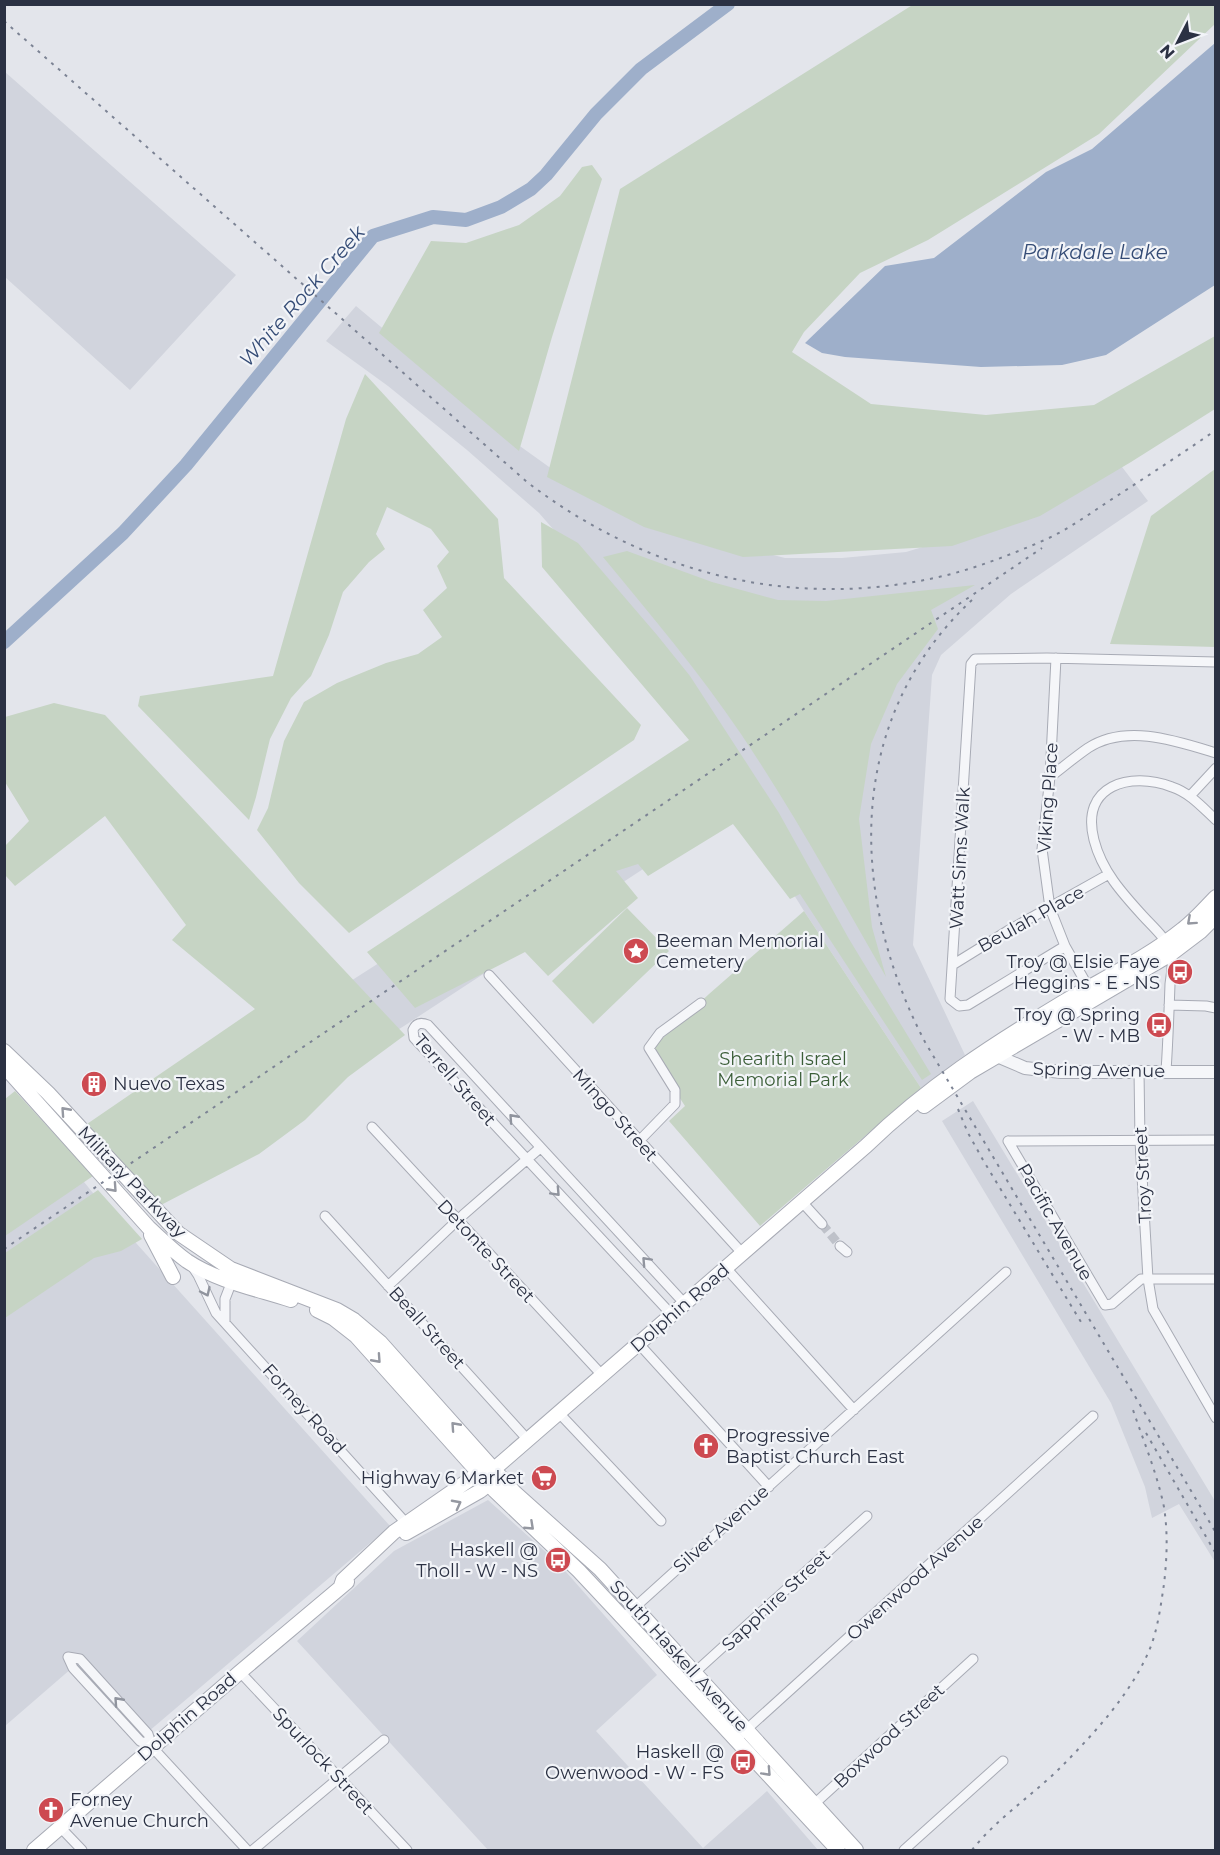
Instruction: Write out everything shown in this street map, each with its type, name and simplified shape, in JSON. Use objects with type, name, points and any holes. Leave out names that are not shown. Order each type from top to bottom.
[{"type":"main road","points":[[1168,948],[1215,897]]},
{"type":"main road","points":[[1168,948],[1200,932],[1215,916]]},
{"type":"main road","name":"Dolphin Road","points":[[341,1586],[343,1580],[363,1560],[406,1523],[487,1471],[528,1440],[743,1254],[895,1118],[935,1086],[1168,948]]},
{"type":"main road","name":"Military Parkway","points":[[4,1051],[48,1092],[164,1220],[232,1275]]},
{"type":"main road","name":"Military Parkway","points":[[4,1066],[167,1245],[189,1262],[312,1299],[354,1320],[390,1354],[487,1471]]},
{"type":"main road","points":[[37,1102],[48,1092]]},
{"type":"main road","points":[[149,1227],[154,1243],[173,1277]]},
{"type":"main road","name":"Dolphin Road","points":[[34,1851],[240,1672],[405,1533],[489,1484],[487,1471]]},
{"type":"main road","name":"South Haskell Avenue","points":[[487,1471],[591,1560],[696,1673],[742,1734],[809,1809],[856,1851]]},
{"type":"main road","name":"South Haskell Avenue","points":[[489,1484],[579,1571],[683,1682],[742,1734]]},
{"type":"main road","points":[[579,1571],[591,1560]]},
{"type":"main road","name":"South Haskell Avenue","points":[[809,1809],[838,1851]]},
{"type":"street","points":[[1054,658],[1215,663]]},
{"type":"street","name":"Viking Place","points":[[1054,658],[1050,777],[1042,849],[1050,908],[1065,946],[1091,993]]},
{"type":"street","name":"Watt Sims Walk","points":[[1054,658],[975,659],[971,664],[954,964],[950,999],[955,1005],[963,1007],[1065,946]]},
{"type":"street","points":[[1050,777],[1089,747],[1115,737],[1173,740],[1215,753]]},
{"type":"street","points":[[1190,796],[1215,768]]},
{"type":"street","points":[[1166,1071],[1169,1005],[1168,948],[1109,874],[1097,850],[1092,829],[1093,812],[1102,793],[1119,783],[1143,781],[1157,782],[1190,796],[1215,820]]},
{"type":"street","name":"Beulah Place","points":[[954,964],[1109,874]]},
{"type":"street","name":"Mingo Street","points":[[489,975],[743,1254]]},
{"type":"street","points":[[639,1141],[675,1104],[675,1090],[649,1048],[660,1033],[701,1003]]},
{"type":"street","points":[[1169,1005],[1215,1008]]},
{"type":"street","name":"Terrell Street","points":[[672,1316],[414,1038],[413,1030],[416,1025],[422,1023],[428,1025],[686,1304]]},
{"type":"street","name":"Spring Avenue","points":[[993,1052],[1025,1068],[1061,1072],[1215,1072]]},
{"type":"street","name":"Troy Street","points":[[1139,1071],[1140,1141],[1148,1279],[1154,1313],[1215,1418]]},
{"type":"street","name":"Detonte Street","points":[[372,1127],[602,1376]]},
{"type":"street","points":[[1140,1141],[1215,1140]]},
{"type":"street","name":"Pacific Avenue","points":[[1140,1141],[1008,1142],[1102,1303],[1112,1304],[1138,1280],[1148,1279]]},
{"type":"street","points":[[388,1286],[525,1159],[540,1148]]},
{"type":"street","points":[[802,1202],[822,1224]]},
{"type":"street","name":"Beall Street","points":[[325,1216],[528,1440]]},
{"type":"street","name":"Forney Road","points":[[189,1262],[198,1275],[216,1313],[406,1523]]},
{"type":"street","points":[[726,1268],[854,1410]]},
{"type":"street","name":"Silver Avenue","points":[[623,1618],[1006,1272]]},
{"type":"street","points":[[225,1322],[225,1299],[232,1275]]},
{"type":"street","points":[[1148,1279],[1215,1279]]},
{"type":"street","points":[[639,1344],[769,1487]]},
{"type":"street","points":[[560,1413],[661,1521]]},
{"type":"street","name":"Owenwood Avenue","points":[[742,1734],[1093,1416]]},
{"type":"street","name":"Sapphire Street","points":[[683,1682],[696,1673],[867,1515]]},
{"type":"street","points":[[152,1748],[148,1734],[80,1659],[68,1657],[73,1668],[140,1741],[152,1748],[247,1851]]},
{"type":"street","name":"Boxwood Street","points":[[809,1809],[973,1659]]},
{"type":"street","name":"Spurlock Street","points":[[240,1672],[407,1851]]},
{"type":"street","points":[[253,1851],[384,1740]]},
{"type":"street","points":[[904,1851],[1003,1761]]},
{"type":"street","points":[[60,1827],[82,1851]]},
{"type":"shaded area","points":[[5,72],[236,275],[130,390],[5,277]]},
{"type":"shaded area","points":[[356,306],[517,444],[584,492],[702,537],[785,558],[842,558],[906,552],[966,534],[1119,463],[1148,501],[1011,594],[941,655],[932,675],[913,945],[965,1055],[921,1088],[804,911],[739,806],[404,1026],[145,1188],[104,1141],[723,743],[616,601],[539,513],[467,450],[388,386],[326,341]]},
{"type":"shaded area","points":[[973,1101],[1215,1501],[1215,1562],[1179,1504],[1152,1518],[1145,1487],[1111,1403],[942,1121]]},
{"type":"shaded area","points":[[67,1161],[110,1214],[390,1526],[135,1743],[72,1668],[5,1726],[4,1207]]},
{"type":"shaded area","points":[[488,1500],[559,1564],[657,1675],[596,1731],[703,1848],[767,1791],[818,1850],[488,1850],[297,1641],[394,1551]]},
{"type":"green space","points":[[914,4],[1215,5],[1215,24],[1099,134],[928,240],[860,273],[804,332],[792,352],[871,404],[986,415],[1094,405],[1215,336],[1215,409],[1040,516],[952,546],[743,557],[644,527],[547,477],[620,189]]},
{"type":"green space","points":[[592,165],[602,179],[519,451],[379,333],[431,241],[466,243],[519,225],[560,196],[582,167]]},
{"type":"green space","points":[[365,374],[498,519],[504,578],[641,725],[634,740],[349,933],[299,883],[257,830],[268,808],[284,741],[304,702],[337,683],[386,663],[418,654],[442,637],[423,610],[447,588],[437,566],[449,552],[431,529],[387,507],[376,534],[385,549],[369,562],[343,592],[329,635],[311,676],[291,698],[270,739],[249,820],[138,706],[140,696],[273,676],[346,419]]},
{"type":"green space","points":[[1215,469],[1215,647],[1110,644],[1151,516]]},
{"type":"green space","points":[[541,522],[578,543],[690,676],[779,813],[849,939],[931,1074],[922,1080],[800,894],[790,899],[733,824],[648,876],[638,864],[616,871],[638,898],[548,976],[525,952],[415,1008],[367,952],[689,740],[542,567]]},
{"type":"green space","points":[[627,551],[712,582],[778,600],[826,601],[975,585],[931,610],[938,629],[897,684],[871,744],[859,819],[872,927],[886,977],[798,824],[741,734],[692,666],[603,557]]},
{"type":"green space","points":[[54,703],[105,715],[405,1035],[348,1077],[305,1120],[259,1154],[161,1205],[87,1124],[255,1009],[172,940],[186,925],[105,816],[15,886],[5,875],[5,846],[29,821],[5,782],[5,717]]},
{"type":"green space","points":[[627,908],[669,951],[593,1024],[552,981]]},
{"type":"green space","name":"Shearith Israel Memorial Park","points":[[804,911],[921,1088],[760,1226],[669,1121],[685,1106],[649,1051],[709,994]]},
{"type":"green space","points":[[15,1091],[93,1176],[5,1236],[5,1099]]},
{"type":"green space","points":[[98,1190],[142,1239],[121,1251],[94,1258],[5,1318],[5,1253]]},
{"type":"water","name":"Parkdale Lake","points":[[1215,43],[1215,285],[1106,355],[1062,365],[981,367],[845,357],[822,353],[805,343],[885,266],[934,258],[1046,172],[1092,149]]},
{"type":"waterway","name":"White Rock Creek","points":[[4,642],[123,533],[186,465],[373,236],[433,217],[466,220],[501,207],[531,189],[546,175],[596,114],[641,69],[728,4]]},
{"type":"tunnel","points":[[822,1224],[840,1246]]},
{"type":"railway","points":[[4,21],[527,482],[575,515],[625,542],[677,563],[730,578],[785,587],[841,589],[898,584],[955,573],[1008,555],[1057,534],[1216,430]]},
{"type":"railway","points":[[4,1249],[1042,548]]},
{"type":"railway","points":[[972,600],[930,647],[900,699],[881,754],[872,811],[873,870],[882,928],[900,986],[925,1042],[1216,1533]]},
{"type":"railway","points":[[958,1109],[983,1160],[1084,1327]]},
{"type":"railway","points":[[972,1850],[993,1827],[1065,1763],[1102,1723],[1125,1694],[1151,1646],[1164,1584],[1166,1526],[1158,1482],[1132,1407]]},
{"type":"railway","points":[[1146,1433],[1216,1554]]},
{"type":"place","name":"Beeman Memorial Cemetery","points":[[636,951]]},
{"type":"place","name":"Troy @ Elsie Faye Heggins - E - NS","points":[[1180,972]]},
{"type":"place","name":"Troy @ Spring - W - MB","points":[[1159,1025]]},
{"type":"place","name":"Nuevo Texas","points":[[94,1084]]},
{"type":"place","name":"Progressive Baptist Church East","points":[[706,1446]]},
{"type":"place","name":"Highway 6 Market","points":[[544,1478]]},
{"type":"place","name":"Haskell @ Tholl - W - NS","points":[[558,1560]]},
{"type":"place","name":"Haskell @ Owenwood - W - FS","points":[[743,1762]]},
{"type":"place","name":"Forney Avenue Church","points":[[51,1810]]}]
